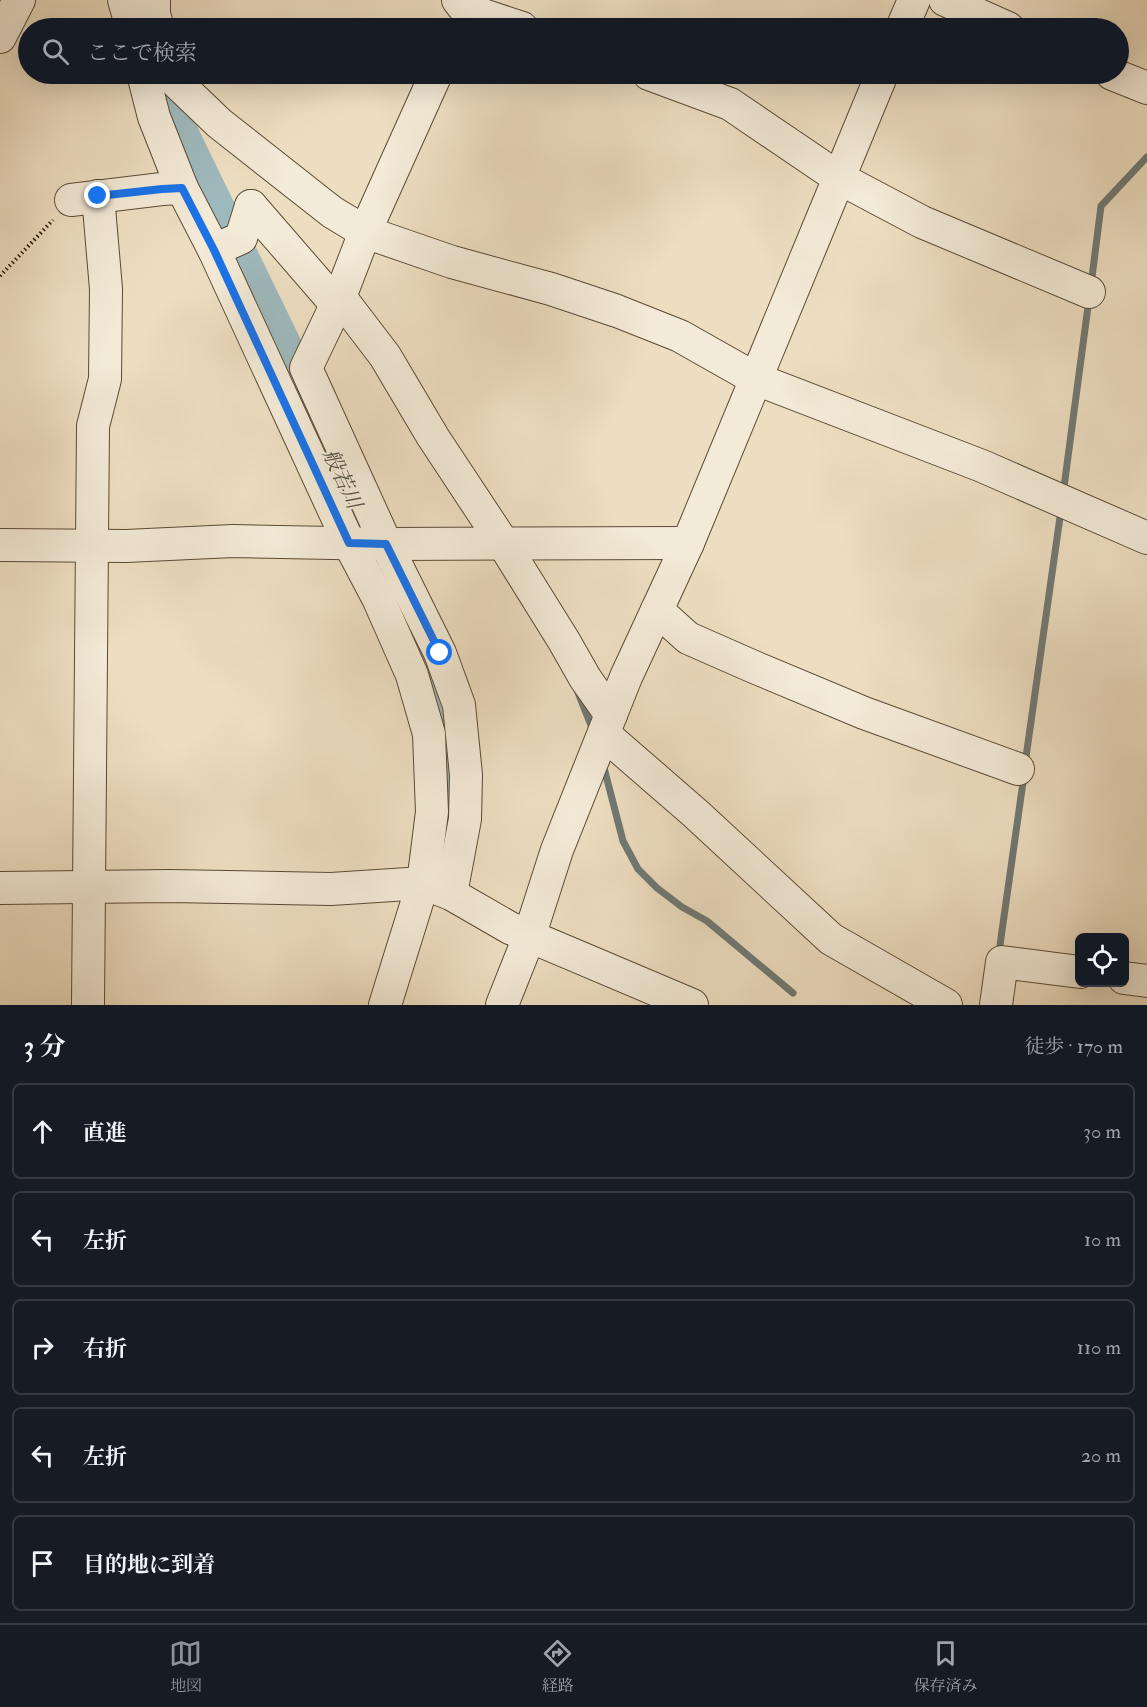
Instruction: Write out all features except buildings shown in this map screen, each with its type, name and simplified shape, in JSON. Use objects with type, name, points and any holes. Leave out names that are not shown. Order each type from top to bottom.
[{"type":"street","points":[[0,37],[18,0]]},
{"type":"street","points":[[124,0],[129,18]]},
{"type":"street","points":[[154,0],[155,18]]},
{"type":"street","points":[[906,18],[914,0]]},
{"type":"street","points":[[945,0],[986,18]]},
{"type":"street","points":[[460,12],[512,17]]},
{"type":"street","points":[[1129,81],[1147,88]]},
{"type":"street","points":[[146,84],[154,117],[182,188],[225,245],[368,543],[440,653],[459,705],[466,775],[465,819],[438,889],[385,1005]]},
{"type":"street","points":[[178,84],[219,123],[332,212],[365,232],[452,262],[551,289],[617,311],[680,336],[756,379],[982,466],[1147,538]]},
{"type":"street","points":[[368,543],[306,368],[338,301],[365,232],[432,84]]},
{"type":"street","points":[[677,84],[730,104],[839,178],[922,222],[1089,292]]},
{"type":"street","points":[[502,1005],[529,937],[557,850],[607,725],[688,543],[878,84]]},
{"type":"street","points":[[87,1005],[93,426],[105,379],[106,289],[84,198],[182,188]]},
{"type":"street","points":[[225,245],[251,206],[385,356],[433,437],[564,641],[585,678],[607,725],[695,813],[831,939],[946,1005]]},
{"type":"street","points":[[0,545],[126,546],[232,542],[688,543]]},
{"type":"street","points":[[657,610],[688,638],[864,713],[1018,769]]},
{"type":"street","points":[[0,888],[169,886],[438,889],[626,992],[692,1005]]},
{"type":"street","points":[[996,1005],[1002,962],[1075,971]]},
{"type":"street","points":[[1129,979],[1147,981]]},
{"type":"path","points":[[0,276],[84,198]]},
{"type":"waterway","name":"般若川","points":[[162,84],[171,119],[179,137],[316,419]]},
{"type":"waterway","points":[[1091,285],[1101,206],[1147,157]]},
{"type":"waterway","points":[[1064,487],[1089,299]]},
{"type":"waterway","points":[[1025,764],[1061,510]]},
{"type":"waterway","name":"般若川","points":[[415,650],[440,714],[446,751],[447,788],[441,861]]},
{"type":"waterway","points":[[577,690],[592,728]]},
{"type":"waterway","points":[[603,764],[623,841],[638,869],[657,888],[682,907],[707,921],[793,993]]},
{"type":"waterway","points":[[1000,945],[1024,775]]},
{"type":"route","points":[[98,196],[182,188],[214,250],[349,543],[386,544],[440,653]]}]
